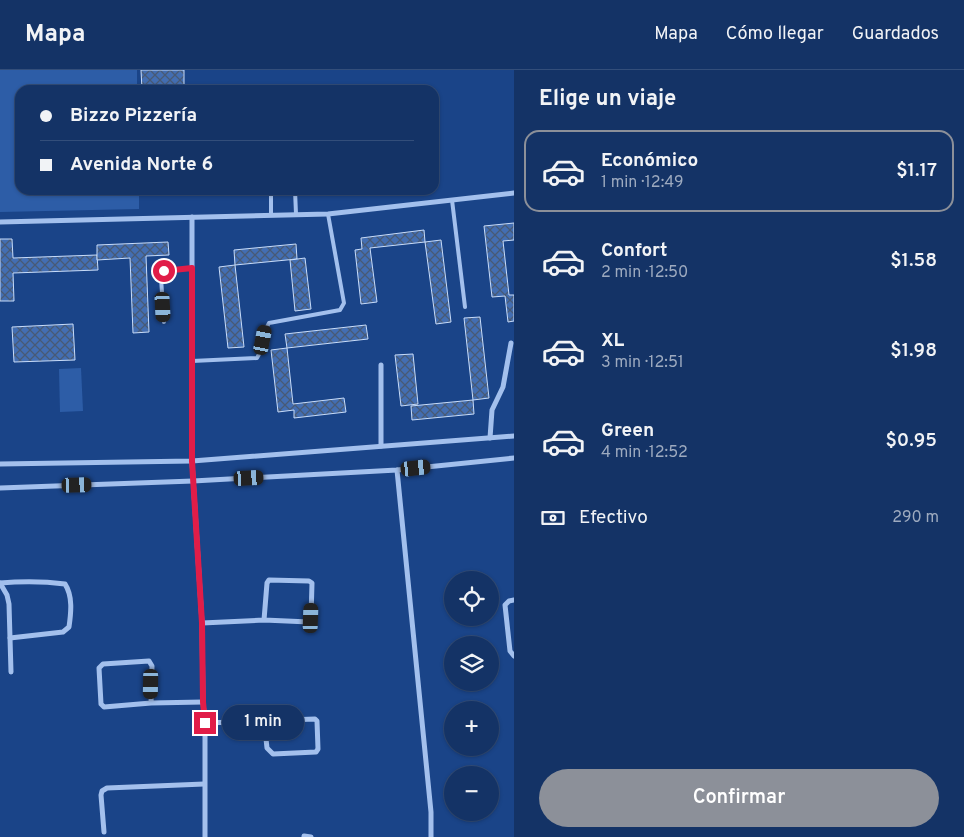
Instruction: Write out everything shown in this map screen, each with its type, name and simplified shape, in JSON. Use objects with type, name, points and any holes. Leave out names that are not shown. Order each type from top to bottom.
[{"type":"street","points":[[0,222],[328,214],[514,193]]},
{"type":"street","points":[[192,217],[192,461],[202,623],[205,723],[205,837]]},
{"type":"street","points":[[490,438],[492,410],[503,387],[511,343]]},
{"type":"street","points":[[381,365],[381,446]]},
{"type":"street","points":[[0,464],[192,461],[514,436]]},
{"type":"street","points":[[0,488],[193,481],[397,470],[514,458]]},
{"type":"street","points":[[397,470],[431,812],[431,837]]},
{"type":"street","points":[[202,623],[264,620],[309,622],[312,583],[310,581],[269,580],[267,583],[264,620]]},
{"type":"street","points":[[10,638],[62,632],[69,627],[71,612],[69,590],[65,584],[26,581],[0,583],[7,595],[9,604],[10,638],[11,672]]},
{"type":"street","points":[[514,600],[509,601],[505,605],[510,651],[514,656]]},
{"type":"street","points":[[151,703],[152,666],[149,661],[103,664],[99,668],[101,704],[104,707],[151,703],[203,702]]},
{"type":"street","points":[[205,723],[264,720],[315,719],[317,721],[318,749],[316,752],[273,754],[267,748],[264,720]]},
{"type":"street","points":[[104,832],[101,795],[102,791],[107,788],[204,784]]},
{"type":"street","points":[[304,836],[311,837]]},
{"type":"lane","points":[[270,215],[271,195]]},
{"type":"lane","points":[[295,195],[296,214]]},
{"type":"lane","points":[[452,200],[465,307]]},
{"type":"lane","points":[[192,361],[257,358],[261,352],[265,328],[269,323],[340,310],[344,303],[328,214]]},
{"type":"lane","points":[[164,322],[161,278],[164,271],[192,268]]},
{"type":"shaded area","points":[[0,70],[137,70],[137,85],[15,85],[15,195],[139,195],[139,209],[0,212]]},
{"type":"shaded area","points":[[81,368],[83,411],[60,412],[59,369]]},
{"type":"building","points":[[141,70],[184,70],[184,85],[142,85]]},
{"type":"building","points":[[514,223],[514,240],[503,241],[509,295],[514,295],[514,321],[508,322],[505,296],[492,297],[484,226]]},
{"type":"building","points":[[424,230],[425,242],[370,248],[377,302],[361,304],[355,250],[362,249],[361,238]]},
{"type":"building","points":[[0,239],[12,239],[13,258],[97,255],[98,270],[13,273],[14,301],[0,301]]},
{"type":"building","points":[[441,240],[451,322],[436,324],[425,242]]},
{"type":"building","points":[[168,242],[169,255],[146,256],[149,332],[133,333],[130,258],[97,260],[97,245]]},
{"type":"building","points":[[296,244],[297,259],[235,265],[234,250]]},
{"type":"building","points":[[305,258],[311,309],[295,311],[290,260]]},
{"type":"building","points":[[235,265],[244,347],[228,348],[219,267]]},
{"type":"building","points":[[480,317],[489,398],[473,400],[464,318]]},
{"type":"building","points":[[73,324],[75,360],[14,362],[12,327]]},
{"type":"building","points":[[366,325],[368,339],[287,348],[285,334]]},
{"type":"building","points":[[287,348],[293,404],[344,398],[346,412],[294,418],[294,410],[278,412],[271,350]]},
{"type":"building","points":[[413,354],[418,404],[401,406],[395,355]]},
{"type":"building","points":[[473,400],[474,414],[412,420],[411,406]]},
{"type":"route","points":[[164,271],[192,268],[192,461],[202,623],[205,723]]}]
